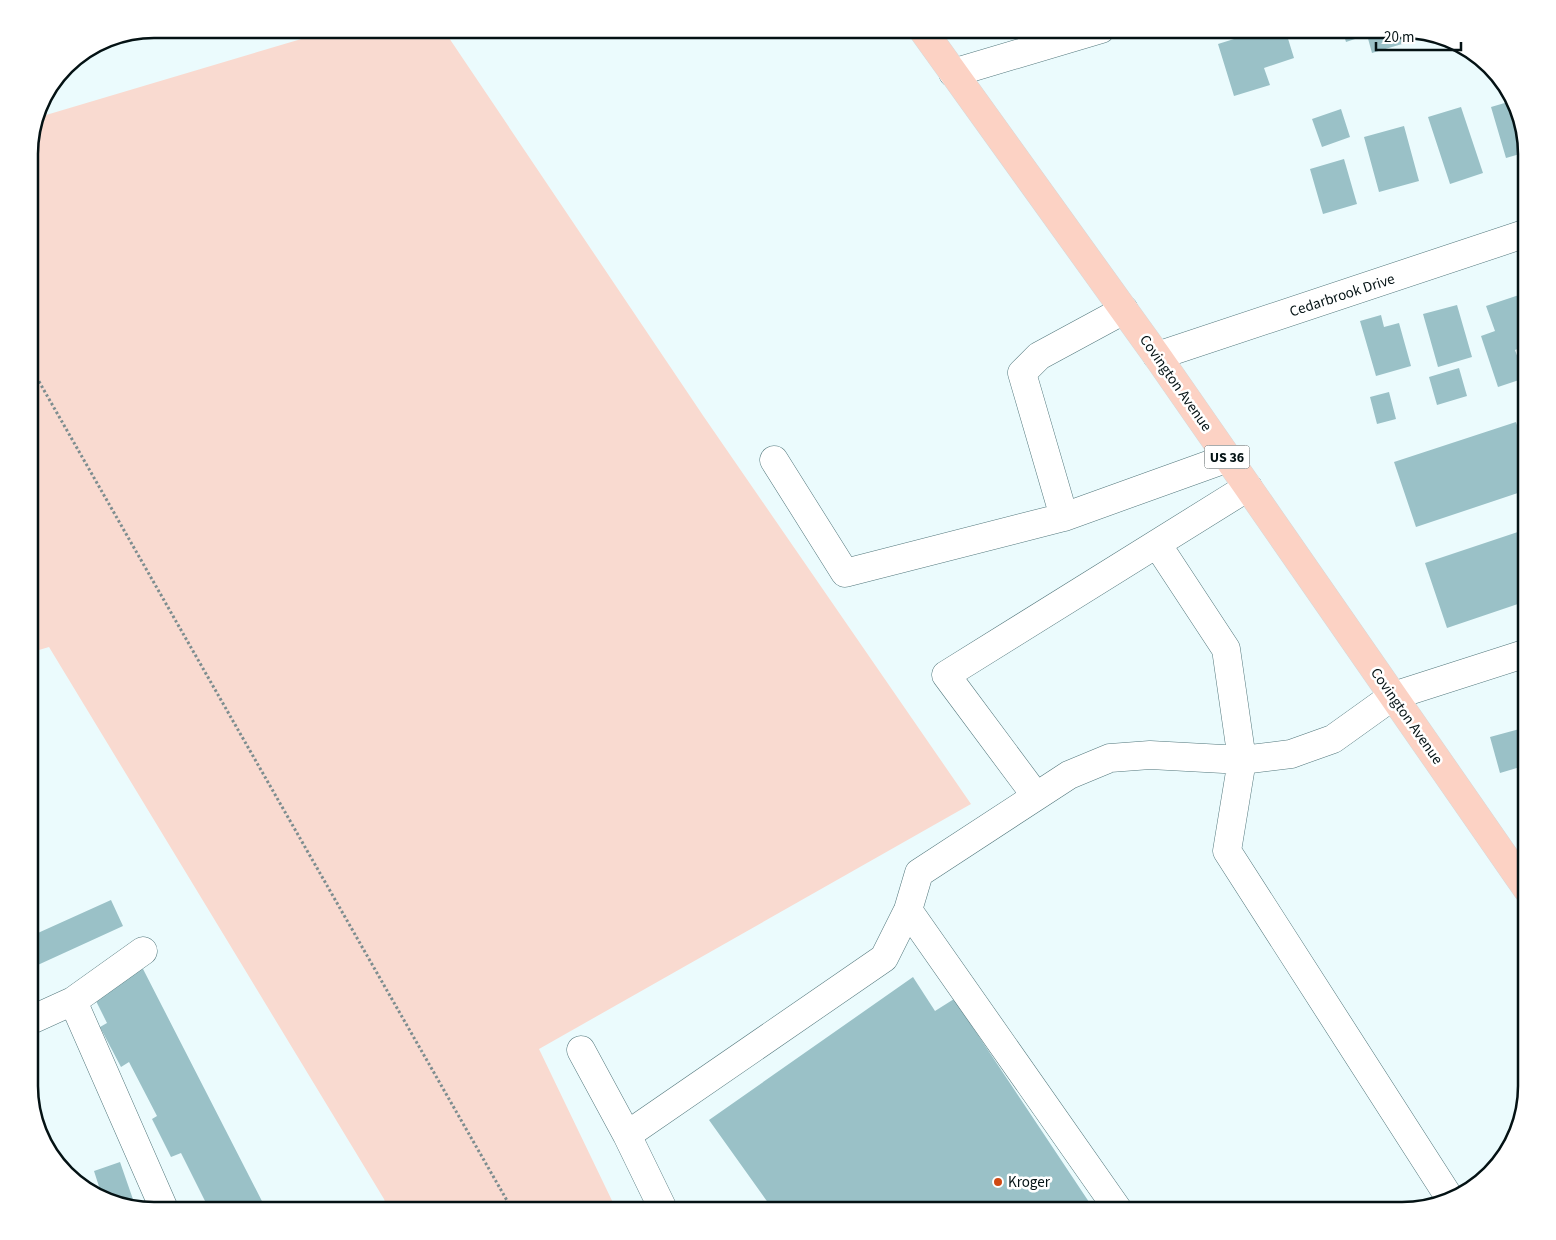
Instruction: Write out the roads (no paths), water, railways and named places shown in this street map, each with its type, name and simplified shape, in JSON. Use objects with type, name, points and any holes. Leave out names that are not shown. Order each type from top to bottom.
[{"type":"main road","name":"Covington Avenue","points":[[928,38],[1157,356],[1518,876]]},
{"type":"street","points":[[953,73],[1071,38]]},
{"type":"street","name":"Cedarbrook Drive","points":[[1157,356],[1518,236]]},
{"type":"street","points":[[1064,517],[1022,374],[1039,356],[1124,310]]},
{"type":"street","points":[[774,460],[845,573],[1064,517],[1228,458]]},
{"type":"street","points":[[1036,796],[946,675],[1248,487]]},
{"type":"street","points":[[1157,544],[1226,649],[1242,760],[1227,850],[1447,1194]]},
{"type":"street","points":[[627,1135],[884,958],[908,910],[919,873],[1069,775],[1110,758],[1150,755],[1242,760],[1291,754],[1333,739],[1393,696],[1518,656]]},
{"type":"street","points":[[908,910],[1113,1202]]},
{"type":"street","points":[[38,1017],[72,1001],[143,951]]},
{"type":"street","points":[[72,1001],[161,1202]]},
{"type":"street","points":[[581,1050],[627,1135],[660,1202]]},
{"type":"place","name":"Kroger","points":[[998,1182]]}]
